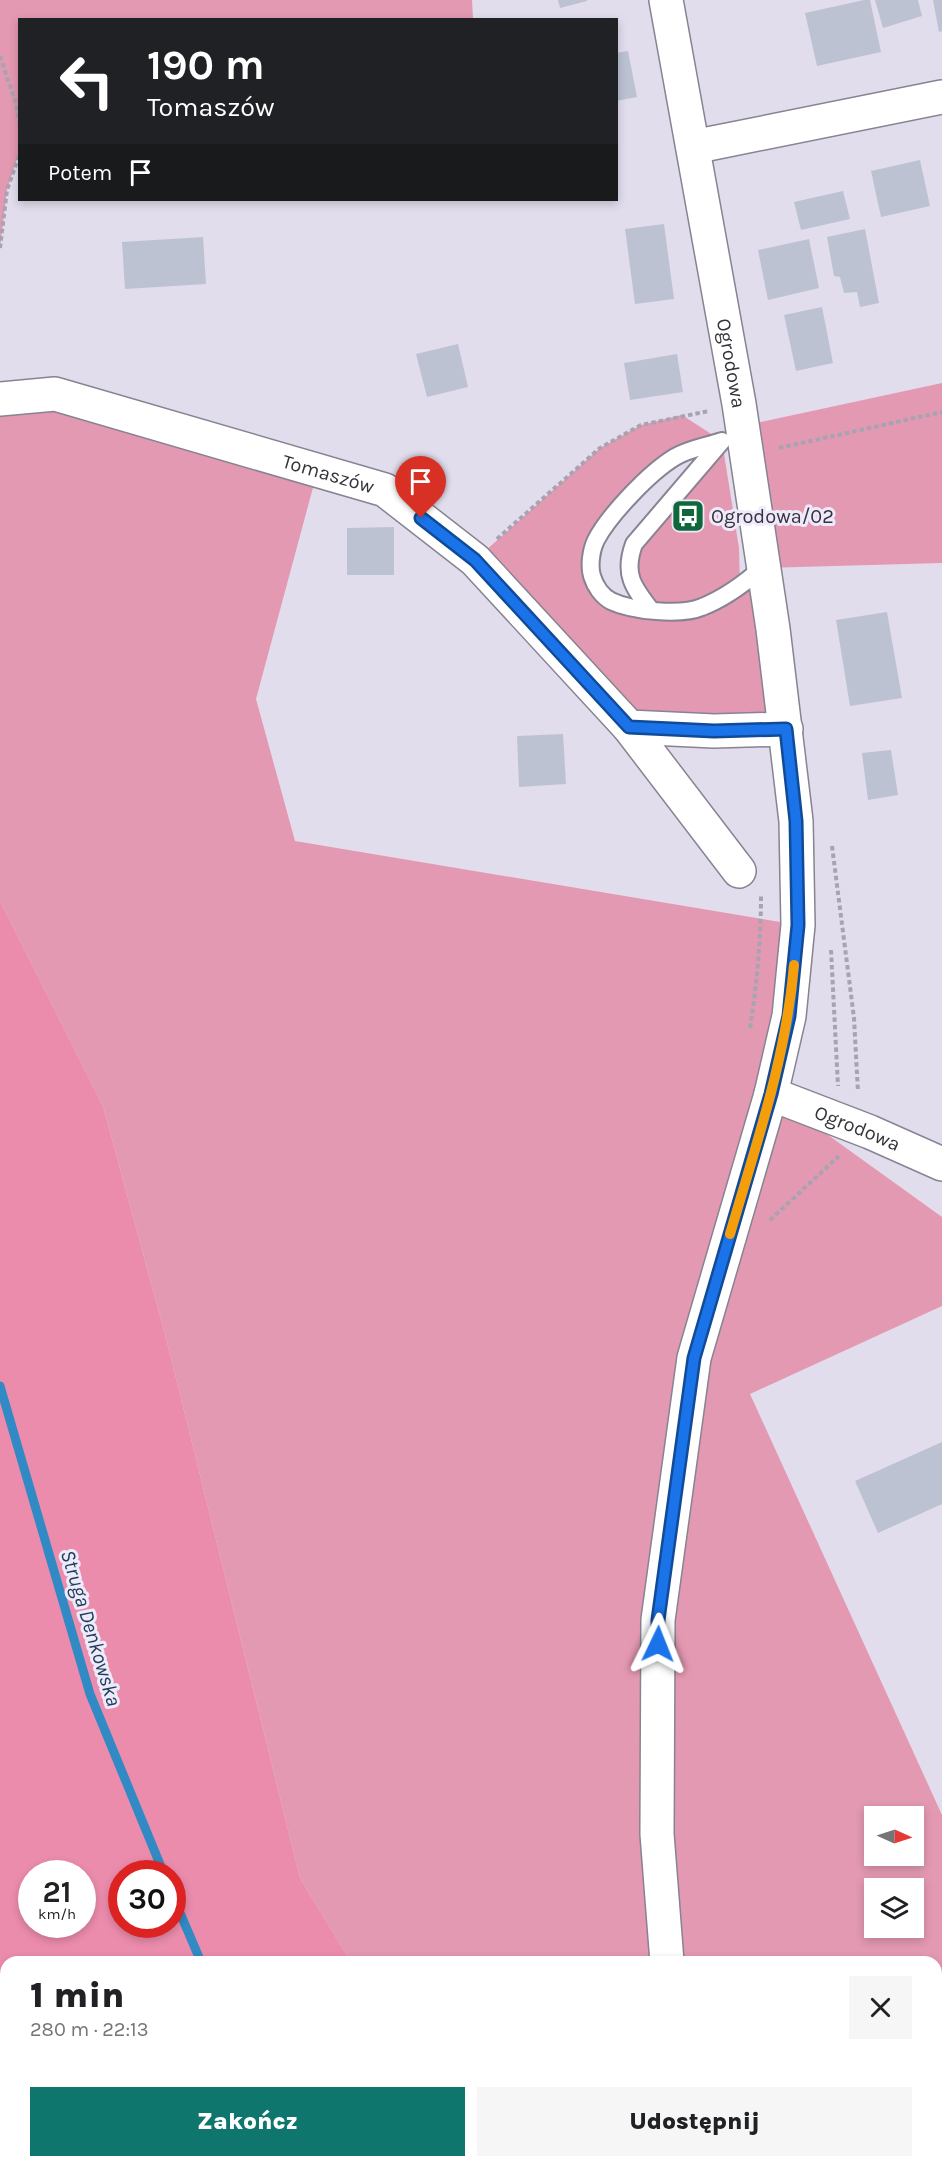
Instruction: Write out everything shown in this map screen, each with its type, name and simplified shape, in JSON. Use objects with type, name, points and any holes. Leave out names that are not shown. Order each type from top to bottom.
[{"type":"street","name":"Ogrodowa","points":[[666,0],[693,147],[737,441],[763,567],[786,729],[796,821],[798,925],[789,1016],[771,1094],[694,1358],[658,1620],[657,1834],[667,1956]]},
{"type":"street","points":[[693,147],[942,97]]},
{"type":"street","name":"Tomaszów","points":[[0,399],[55,393],[384,489],[475,560],[629,727],[750,880]]},
{"type":"street","points":[[629,727],[714,731],[786,729]]},
{"type":"street","name":"Ogrodowa","points":[[771,1094],[870,1132],[942,1164]]},
{"type":"lane","points":[[651,610],[630,578],[630,555],[634,544],[737,441]]},
{"type":"lane","points":[[737,441],[675,457],[640,486],[606,524],[595,542],[591,559],[592,575],[597,589],[609,600],[651,610],[678,612],[699,609],[740,586],[763,567]]},
{"type":"path","points":[[0,56],[18,115]]},
{"type":"path","points":[[0,248],[7,190],[18,159]]},
{"type":"path","points":[[475,560],[600,448],[641,425],[717,409],[737,441],[942,412]]},
{"type":"path","points":[[748,1038],[754,1003],[761,924],[750,880]]},
{"type":"path","points":[[761,924],[798,925]]},
{"type":"path","points":[[831,948],[839,1095]]},
{"type":"path","points":[[767,1222],[844,1151]]},
{"type":"shaded area","points":[[0,0],[472,0],[473,18],[18,18],[18,156],[7,190],[0,248]]},
{"type":"shaded area","points":[[942,383],[942,563],[763,568],[786,729],[629,727],[475,560],[600,448],[641,425],[682,415],[722,441],[739,548],[740,586],[763,567],[742,426]],"holes":[[[721,442],[630,555],[650,610],[597,589],[595,542],[675,457]]]},
{"type":"shaded area","points":[[0,399],[318,469],[256,699],[295,841],[798,925],[771,1094],[942,1217],[942,1306],[750,1394],[942,1815],[942,1956],[347,1956],[300,1878],[167,1342],[103,1106],[0,901]]},
{"type":"shaded area","points":[[0,901],[103,1106],[167,1342],[300,1878],[347,1956],[0,1956]]},
{"type":"building","points":[[558,0],[587,0],[587,1],[560,8]]},
{"type":"building","points":[[870,0],[881,52],[817,66],[805,13]]},
{"type":"building","points":[[875,0],[918,0],[922,16],[883,28]]},
{"type":"building","points":[[933,0],[942,0],[942,31],[939,32]]},
{"type":"building","points":[[628,51],[637,97],[618,101],[618,53]]},
{"type":"building","points":[[920,160],[930,206],[881,217],[871,171]]},
{"type":"building","points":[[843,191],[850,219],[801,230],[794,202]]},
{"type":"building","points":[[664,224],[674,299],[635,304],[625,229]]},
{"type":"building","points":[[865,229],[879,303],[860,307],[857,292],[844,293],[840,277],[834,276],[827,237]]},
{"type":"building","points":[[203,237],[206,284],[125,289],[122,242]]},
{"type":"building","points":[[809,239],[819,288],[768,300],[758,250]]},
{"type":"building","points":[[822,307],[833,363],[796,371],[784,315]]},
{"type":"building","points":[[458,344],[468,387],[427,397],[416,354]]},
{"type":"building","points":[[677,354],[683,392],[630,400],[624,363]]},
{"type":"building","points":[[394,527],[394,575],[347,575],[347,528]]},
{"type":"building","points":[[887,612],[902,698],[850,706],[836,620]]},
{"type":"building","points":[[563,734],[566,784],[519,787],[517,736]]},
{"type":"building","points":[[891,750],[898,795],[868,800],[862,753]]},
{"type":"building","points":[[942,1442],[942,1504],[878,1533],[855,1481]]},
{"type":"waterway","name":"Struga Denkowska","points":[[0,1386],[90,1694],[158,1860]]},
{"type":"waterway","name":"Struga Denkowska","points":[[186,1927],[198,1956]]},
{"type":"slow traffic","points":[[730,1234],[771,1094],[789,1016],[794,965]]},
{"type":"place","name":"Ogrodowa/02","points":[[688,516]]},
{"type":"route","points":[[421,518],[475,560],[629,727],[714,731],[786,729],[796,821],[798,925],[789,1016],[771,1094],[694,1358],[658,1620],[658,1644]]}]
